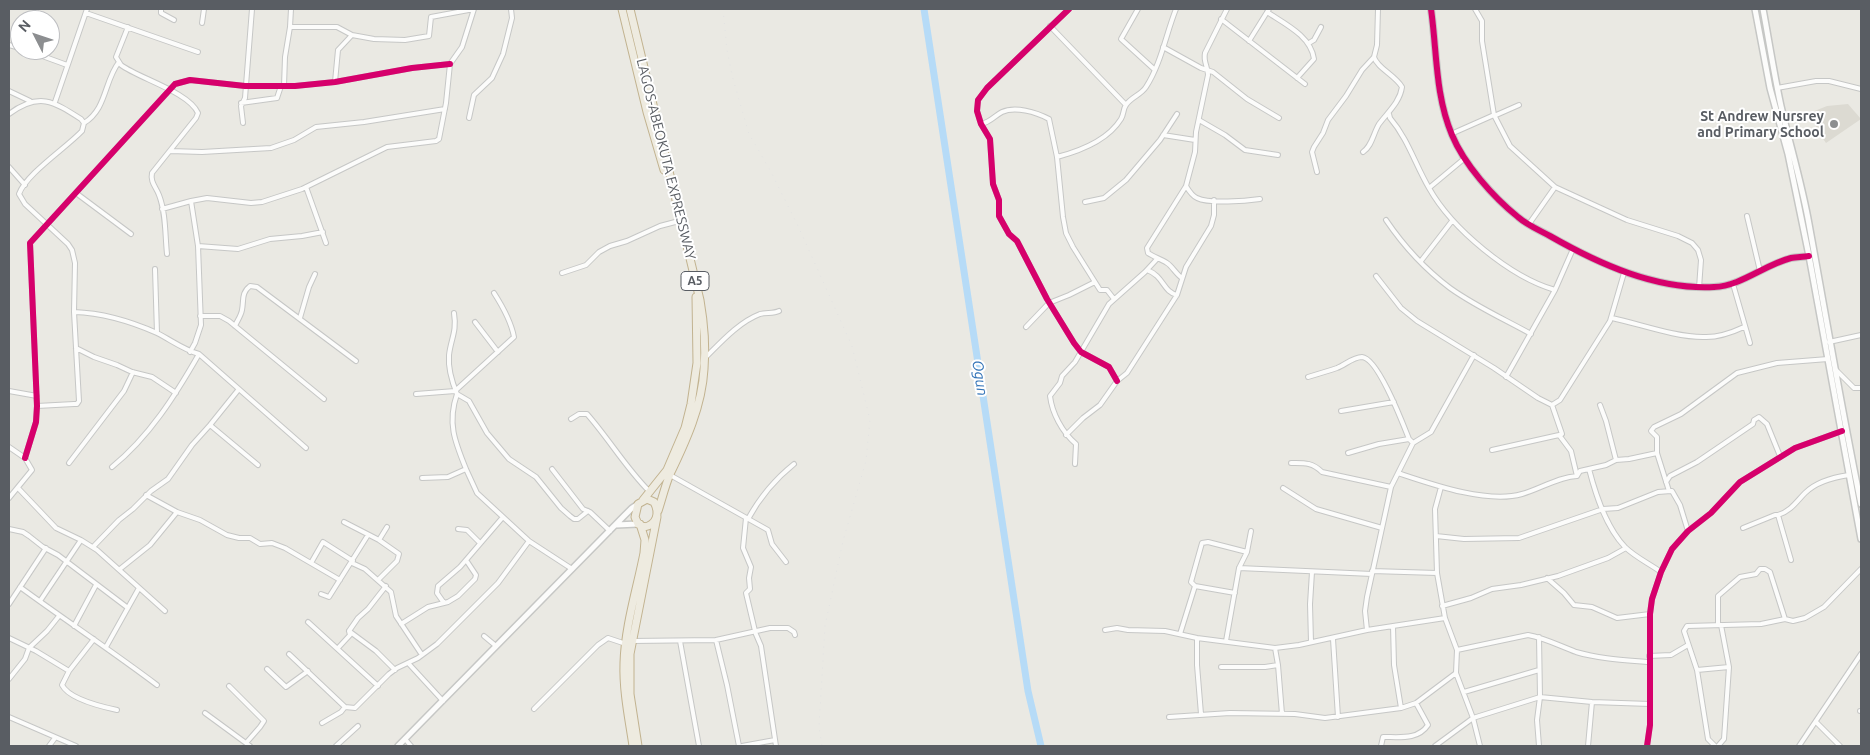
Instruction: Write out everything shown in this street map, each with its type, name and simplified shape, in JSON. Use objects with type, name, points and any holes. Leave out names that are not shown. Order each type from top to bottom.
[{"type":"highway","name":"LAGOS-ABEOKUTA EXPRESSWAY","points":[[622,9],[631,31]]},
{"type":"highway","name":"LAGOS-ABEOKUTA EXPRESSWAY","points":[[630,9],[631,31],[646,112],[679,221],[696,301],[696,378],[686,423],[667,470],[641,502]]},
{"type":"highway","name":"LAGOS-ABEOKUTA EXPRESSWAY","points":[[633,746],[624,687],[624,661],[657,514],[670,475],[677,462],[696,410],[702,382],[704,358],[704,329],[700,300],[635,50]]},
{"type":"highway","points":[[639,524],[648,527],[652,525],[657,514],[654,502],[647,499],[641,502]]},
{"type":"highway","name":"A5","points":[[639,524],[635,517],[641,502]]},
{"type":"highway","name":"LAGOS-ABEOKUTA EXPRESSWAY","points":[[638,746],[629,680],[629,643],[644,553],[644,540],[639,524]]},
{"type":"main road","points":[[1431,9],[1438,83],[1451,134],[1465,158],[1504,205],[1529,224],[1572,249],[1624,273],[1664,284],[1699,288],[1733,284],[1792,258],[1810,256]]},
{"type":"main road","points":[[1755,9],[1774,110],[1791,154],[1809,223],[1829,358],[1861,539]]},
{"type":"main road","points":[[1763,9],[1810,256],[1836,369],[1861,504]]},
{"type":"main road","points":[[398,746],[632,508],[641,502]]},
{"type":"main road","points":[[616,525],[639,524]]},
{"type":"street","points":[[162,9],[161,13],[174,20]]},
{"type":"street","points":[[202,23],[204,9]]},
{"type":"street","points":[[243,123],[241,103],[245,98],[252,9]]},
{"type":"street","points":[[241,103],[277,98],[283,86],[291,9]]},
{"type":"street","points":[[162,210],[207,198],[251,203],[262,202],[306,187],[387,147],[439,138],[445,110],[450,64],[462,47],[474,9],[430,17],[430,34],[426,38],[405,40],[374,39],[352,35],[337,27],[290,26]]},
{"type":"street","points":[[469,118],[474,95],[492,78],[503,54],[512,18],[511,9]]},
{"type":"street","points":[[1069,9],[982,94],[977,106],[981,124],[990,139],[993,184],[999,200],[999,216],[1009,234],[1017,241],[1050,303],[1081,352],[1109,367],[1117,381]]},
{"type":"street","points":[[1138,9],[1121,39],[1155,70]]},
{"type":"street","points":[[1057,157],[1086,148],[1113,129],[1124,114],[1126,105],[1143,92],[1155,70],[1176,9]]},
{"type":"street","points":[[1182,278],[1175,273],[1168,263],[1156,259],[1148,253],[1146,248],[1186,186],[1195,152],[1195,140],[1208,70],[1203,61],[1205,53],[1227,9]]},
{"type":"street","points":[[1317,172],[1312,152],[1314,147],[1323,133],[1328,120],[1362,70],[1374,57],[1378,38],[1378,9]]},
{"type":"street","points":[[1476,9],[1482,21],[1482,41],[1494,116],[1510,146],[1555,187],[1627,220],[1678,236],[1692,243],[1698,250],[1701,260],[1699,288]]},
{"type":"street","points":[[1249,41],[1268,10],[1309,44],[1314,59],[1296,78]]},
{"type":"street","points":[[55,102],[86,11],[198,52]]},
{"type":"street","points":[[1221,19],[1305,84]]},
{"type":"street","points":[[1050,26],[1126,105]]},
{"type":"street","points":[[128,27],[116,57],[119,62],[126,69],[170,89],[194,106],[198,112],[196,118],[156,167],[151,178],[159,194],[167,254]]},
{"type":"street","points":[[1309,44],[1314,40],[1321,27]]},
{"type":"street","points":[[335,82],[338,50],[352,35]]},
{"type":"street","points":[[1163,46],[1223,78],[1247,99],[1279,118]]},
{"type":"street","points":[[1363,152],[1374,137],[1379,125],[1399,99],[1402,87],[1394,76],[1376,62],[1374,57]]},
{"type":"street","points":[[53,60],[67,65]]},
{"type":"street","points":[[37,406],[77,404],[79,396],[74,312],[74,256],[68,244],[20,198],[19,194],[25,184],[53,156],[78,136],[84,127],[84,123],[92,118],[98,110],[113,70],[119,62]]},
{"type":"street","points":[[25,458],[36,422],[37,406],[30,243],[175,84],[190,80],[245,86],[283,86],[335,82],[412,68],[450,64]]},
{"type":"street","points":[[1777,88],[1816,81],[1829,81],[1861,88]]},
{"type":"street","points":[[9,90],[30,102],[55,102],[84,123]]},
{"type":"street","points":[[9,114],[30,102]]},
{"type":"street","points":[[1451,134],[1519,105]]},
{"type":"street","points":[[170,151],[202,152],[271,148],[294,140],[316,127],[445,110]]},
{"type":"street","points":[[981,124],[991,121],[1007,110],[1022,110],[1046,117],[1050,121],[1057,157],[1066,233],[1100,290],[1107,290],[1114,299]]},
{"type":"street","points":[[1085,202],[1098,200],[1106,196],[1136,169],[1177,114]]},
{"type":"street","points":[[1389,114],[1405,138],[1429,188],[1452,221],[1482,248],[1506,265],[1536,283],[1555,290]]},
{"type":"street","points":[[1199,120],[1225,134],[1245,150],[1278,155]]},
{"type":"street","points":[[1163,135],[1195,140]]},
{"type":"street","points":[[1429,188],[1465,158]]},
{"type":"street","points":[[9,167],[25,184]]},
{"type":"street","points":[[1186,186],[1191,194],[1199,199],[1234,202],[1260,200]]},
{"type":"street","points":[[306,187],[324,232],[326,243]]},
{"type":"street","points":[[1529,224],[1555,187]]},
{"type":"street","points":[[76,193],[131,234]]},
{"type":"street","points":[[1066,435],[1100,405],[1117,381],[1127,373],[1177,295],[1186,266],[1211,226],[1214,215],[1214,200]]},
{"type":"street","points":[[190,352],[199,333],[200,316],[198,246],[191,201]]},
{"type":"street","points":[[1747,216],[1760,271]]},
{"type":"street","points":[[1386,220],[1421,261],[1450,287],[1468,300],[1531,334]]},
{"type":"street","points":[[562,273],[586,266],[603,249],[627,241],[660,226],[679,221]]},
{"type":"street","points":[[1421,261],[1452,221]]},
{"type":"street","points":[[198,246],[238,249],[270,239],[324,232]]},
{"type":"street","points":[[1506,377],[1555,290],[1572,249]]},
{"type":"street","points":[[1075,464],[1076,444],[1066,435],[1050,396],[1060,383],[1062,376],[1075,362],[1109,304],[1156,259]]},
{"type":"street","points":[[155,269],[157,334]]},
{"type":"street","points":[[1146,270],[1154,273],[1171,294],[1177,295]]},
{"type":"street","points":[[1552,405],[1560,400],[1612,318],[1624,273]]},
{"type":"street","points":[[300,318],[315,274]]},
{"type":"street","points":[[1376,276],[1401,308],[1409,315],[1474,355],[1538,398],[1552,405],[1562,434],[1492,450]]},
{"type":"street","points":[[1026,327],[1050,303],[1095,282]]},
{"type":"street","points":[[1733,284],[1750,343]]},
{"type":"street","points":[[234,326],[242,312],[242,297],[245,290],[250,286],[257,286],[356,361]]},
{"type":"street","points":[[456,392],[514,337],[514,331],[504,307],[494,293]]},
{"type":"street","points":[[704,358],[742,325],[760,314],[779,311]]},
{"type":"street","points":[[74,312],[90,312],[119,319],[157,334],[190,352],[199,354],[306,448]]},
{"type":"street","points":[[454,313],[456,330],[449,356],[456,392],[453,404],[452,430],[477,493],[529,541],[572,569]]},
{"type":"street","points":[[200,316],[220,316],[324,399]]},
{"type":"street","points":[[1612,318],[1704,338],[1733,332],[1744,327]]},
{"type":"street","points":[[475,322],[498,352]]},
{"type":"street","points":[[1830,342],[1861,335]]},
{"type":"street","points":[[76,348],[133,372],[152,377],[176,393]]},
{"type":"street","points":[[112,467],[144,436],[176,393],[199,354]]},
{"type":"street","points":[[1367,630],[1366,604],[1391,487],[1413,443],[1431,432],[1474,355]]},
{"type":"street","points":[[1308,377],[1338,368],[1355,359],[1364,357],[1370,361],[1382,379],[1394,402],[1409,439],[1413,443]]},
{"type":"street","points":[[1688,531],[1680,505],[1672,491],[1669,491],[1666,482],[1657,453],[1656,437],[1651,431],[1654,427],[1681,414],[1737,373],[1777,363],[1829,358]]},
{"type":"street","points":[[1836,369],[1854,388],[1861,388]]},
{"type":"street","points":[[69,463],[124,390],[133,372]]},
{"type":"street","points":[[93,547],[146,495],[168,479],[182,457],[239,389]]},
{"type":"street","points":[[9,391],[37,396]]},
{"type":"street","points":[[416,394],[456,392],[469,401],[487,433],[509,459],[536,477],[561,508],[574,519],[578,519],[588,511]]},
{"type":"street","points":[[1341,411],[1394,402]]},
{"type":"street","points":[[1600,405],[1616,460]]},
{"type":"street","points":[[571,419],[579,414],[587,414],[649,491]]},
{"type":"street","points":[[1666,482],[1670,476],[1697,462],[1753,424],[1754,420],[1759,417],[1766,424],[1780,456]]},
{"type":"street","points":[[210,425],[258,464]]},
{"type":"street","points":[[1647,746],[1650,704],[1650,614],[1652,599],[1661,572],[1672,549],[1688,531],[1710,513],[1740,482],[1780,456],[1842,430]]},
{"type":"street","points":[[1559,434],[1571,451],[1577,476]]},
{"type":"street","points":[[1348,453],[1379,444],[1409,439]]},
{"type":"street","points":[[9,447],[25,458],[32,470],[9,498]]},
{"type":"street","points":[[1577,476],[1580,471],[1606,465],[1616,460],[1657,453]]},
{"type":"street","points":[[1291,463],[1308,463],[1315,465],[1322,472],[1391,487]]},
{"type":"street","points":[[776,746],[761,646],[755,631],[746,593],[750,588],[751,567],[743,548],[747,519],[761,496],[794,464]]},
{"type":"street","points":[[422,478],[448,477],[466,469]]},
{"type":"street","points":[[552,469],[583,509],[588,511],[610,531]]},
{"type":"street","points":[[1589,469],[1610,527],[1626,548],[1661,572]]},
{"type":"street","points":[[1398,473],[1440,487],[1477,495],[1497,496],[1520,495],[1567,477],[1577,476]]},
{"type":"street","points":[[670,475],[747,519],[757,522],[768,530],[772,544],[786,562]]},
{"type":"street","points":[[1743,528],[1778,515],[1801,500],[1806,492],[1817,486],[1836,477],[1849,475]]},
{"type":"street","points":[[1440,487],[1436,509],[1436,536],[1437,573],[1442,606],[1456,650],[1456,673],[1473,718],[1480,746]]},
{"type":"street","points":[[18,488],[56,528],[93,547],[165,611]]},
{"type":"street","points":[[1283,488],[1316,509],[1382,528]]},
{"type":"street","points":[[1436,536],[1464,539],[1519,538],[1603,509],[1618,508],[1658,492],[1672,491]]},
{"type":"street","points":[[146,495],[177,512],[200,520],[227,535],[238,538],[250,538],[260,544],[274,544],[340,580]]},
{"type":"street","points":[[120,569],[150,545],[177,512]]},
{"type":"street","points":[[1778,515],[1791,560]]},
{"type":"street","points":[[444,603],[437,593],[437,588],[466,560],[503,517]]},
{"type":"street","points":[[344,522],[397,551],[399,556],[378,580]]},
{"type":"street","points":[[379,540],[387,527]]},
{"type":"street","points":[[458,529],[467,530],[480,543]]},
{"type":"street","points":[[10,531],[26,533],[128,608]]},
{"type":"street","points":[[1226,641],[1239,568],[1246,552],[1251,531]]},
{"type":"street","points":[[321,594],[329,598],[368,535]]},
{"type":"street","points":[[40,601],[82,540]]},
{"type":"street","points":[[289,654],[345,707],[355,708],[395,670],[409,664],[437,644],[498,583],[529,541]]},
{"type":"street","points":[[311,563],[323,542],[365,569],[386,586],[391,592],[394,610],[401,624],[422,655]]},
{"type":"street","points":[[1235,593],[1195,586],[1191,582],[1202,543],[1208,542],[1246,552]]},
{"type":"street","points":[[9,604],[46,548]]},
{"type":"street","points":[[1442,606],[1471,598],[1492,589],[1547,578],[1593,564],[1626,548]]},
{"type":"street","points":[[401,624],[428,607],[444,603],[458,596],[475,579],[475,572],[466,560]]},
{"type":"street","points":[[1239,568],[1312,572],[1437,573]]},
{"type":"street","points":[[1785,619],[1770,572],[1764,569],[1756,574],[1740,577],[1718,596],[1719,625],[1729,668],[1724,739],[1716,746],[1708,739],[1697,670],[1684,631],[1687,626],[1719,625],[1761,624],[1785,619],[1793,621],[1805,618],[1824,608],[1861,569]]},
{"type":"street","points":[[1311,642],[1310,604],[1312,572]]},
{"type":"street","points":[[1547,578],[1574,605],[1592,607],[1617,618],[1650,614]]},
{"type":"street","points":[[74,626],[96,584]]},
{"type":"street","points":[[338,648],[350,635],[349,631],[358,618],[368,609],[386,586]]},
{"type":"street","points":[[1180,634],[1195,586]]},
{"type":"street","points":[[20,587],[157,685]]},
{"type":"street","points":[[106,647],[120,626],[139,588]]},
{"type":"street","points":[[9,679],[24,659],[29,648],[59,616]]},
{"type":"street","points":[[1105,630],[1117,628],[1156,630],[1197,638],[1275,648],[1333,639],[1367,630],[1445,618]]},
{"type":"street","points":[[308,622],[378,686]]},
{"type":"street","points":[[1393,626],[1394,665],[1401,708]]},
{"type":"street","points":[[534,709],[598,645],[608,638],[629,643],[716,640],[770,628],[788,628],[796,635]]},
{"type":"street","points":[[349,631],[376,651],[395,670]]},
{"type":"street","points":[[1456,650],[1528,635],[1539,637],[1579,652],[1618,660],[1649,662]]},
{"type":"street","points":[[484,636],[496,646]]},
{"type":"street","points":[[1532,746],[1539,745],[1537,720],[1540,697],[1539,637]]},
{"type":"street","points":[[9,638],[69,671]]},
{"type":"street","points":[[1197,638],[1196,665],[1201,714]]},
{"type":"street","points":[[1333,639],[1338,717]]},
{"type":"street","points":[[94,640],[69,671],[62,682],[63,688],[97,705],[117,710]]},
{"type":"street","points":[[716,640],[741,746],[775,740]]},
{"type":"street","points":[[680,641],[699,746]]},
{"type":"street","points":[[1649,656],[1671,654],[1688,645]]},
{"type":"street","points":[[1275,648],[1282,714]]},
{"type":"street","points":[[1799,746],[1861,654]]},
{"type":"street","points":[[409,664],[443,701]]},
{"type":"street","points":[[1221,667],[1265,667],[1278,665]]},
{"type":"street","points":[[1697,670],[1729,668]]},
{"type":"street","points":[[267,669],[286,687],[308,671]]},
{"type":"street","points":[[1464,692],[1539,670]]},
{"type":"street","points":[[1169,717],[1201,714],[1282,714],[1325,718],[1401,708],[1416,702],[1456,673]]},
{"type":"street","points":[[206,713],[248,745],[264,720],[229,686]]},
{"type":"street","points":[[1435,746],[1473,718],[1540,697],[1592,702],[1650,704]]},
{"type":"street","points":[[1381,746],[1383,737],[1414,736],[1424,732],[1428,724],[1416,702]]},
{"type":"street","points":[[1588,746],[1592,702]]},
{"type":"street","points":[[322,723],[341,712],[345,707]]},
{"type":"street","points":[[9,717],[76,746]]},
{"type":"street","points":[[1816,722],[1840,746]]},
{"type":"street","points":[[336,746],[358,726]]},
{"type":"street","points":[[49,746],[55,738]]},
{"type":"street","points":[[405,739],[411,746]]},
{"type":"shaded area","name":"St Andrew Nursrey and Primary School","points":[[1848,104],[1861,119],[1826,143],[1817,130],[1812,112],[1827,106]]},
{"type":"waterway","name":"Ogun","points":[[924,9],[1028,691],[1041,746]]},
{"type":"railway","points":[[723,9],[727,50],[733,79],[749,134],[770,170],[798,226],[852,346],[870,420],[866,461],[843,541],[825,626],[819,726],[822,746]]},
{"type":"cycle path","points":[[1069,9],[987,88],[978,100],[977,111],[981,124],[990,139],[993,184],[999,200],[999,216],[1009,234],[1017,241],[1047,299],[1074,343],[1081,352],[1109,367],[1117,381]]},
{"type":"cycle path","points":[[1431,9],[1439,89],[1446,120],[1452,135],[1457,146],[1480,179],[1508,209],[1525,222],[1608,265],[1650,280],[1692,287],[1724,286],[1781,261],[1809,256]]},
{"type":"cycle path","points":[[25,458],[36,422],[37,406],[30,243],[175,84],[190,80],[245,86],[295,86],[335,82],[412,68],[450,64]]},
{"type":"cycle path","points":[[1647,746],[1650,725],[1650,614],[1652,599],[1661,572],[1672,549],[1688,531],[1711,513],[1740,482],[1795,448],[1842,431]]},
{"type":"place","name":"St Andrew Nursrey and Primary School","points":[[1834,124]]}]
